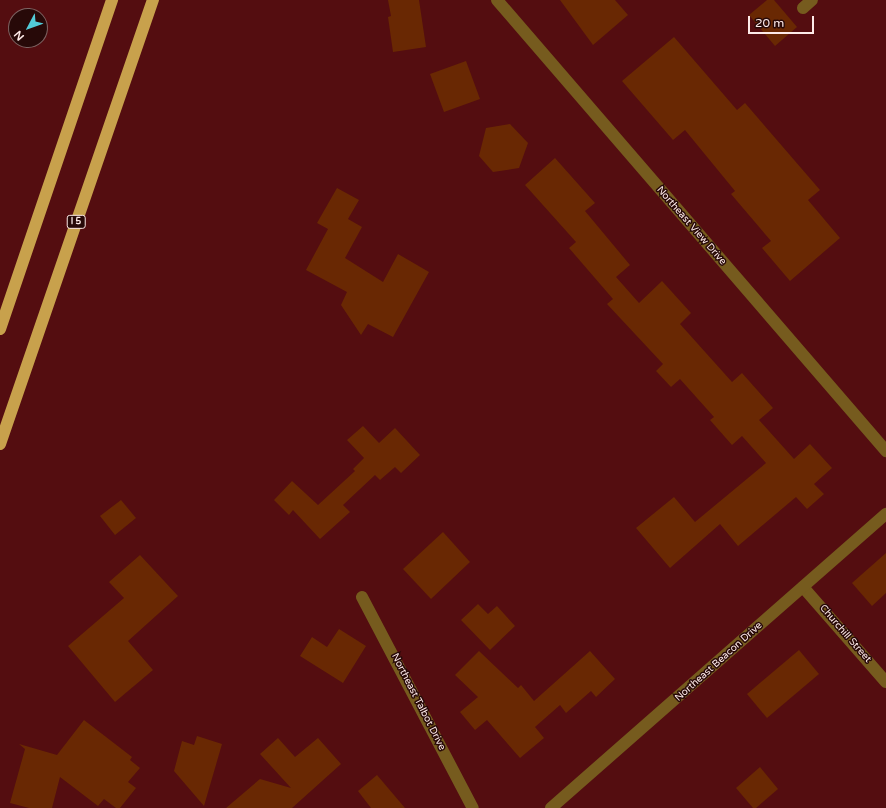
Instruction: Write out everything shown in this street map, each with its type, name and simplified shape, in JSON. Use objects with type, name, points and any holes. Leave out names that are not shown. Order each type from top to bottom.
[{"type":"highway","points":[[0,329],[112,0]]},
{"type":"highway","name":"I 5","points":[[0,444],[153,0]]},
{"type":"street","name":"Northeast View Drive","points":[[497,0],[886,451]]},
{"type":"street","name":"Northeast Beacon Drive","points":[[551,808],[886,514]]},
{"type":"street","name":"Churchill Street","points":[[803,587],[886,682]]},
{"type":"street","name":"Northeast Talbot Drive","points":[[362,597],[400,666],[473,808]]},
{"type":"building","points":[[388,0],[419,0],[426,47],[393,52],[388,17],[391,16]]},
{"type":"building","points":[[560,0],[615,0],[628,15],[593,45]]},
{"type":"building","points":[[767,0],[774,0],[797,27],[775,46],[749,15]]},
{"type":"building","points":[[674,37],[737,110],[745,103],[820,190],[808,200],[840,238],[790,281],[762,248],[771,241],[731,194],[735,191],[685,130],[673,140],[622,81]]},
{"type":"building","points":[[466,61],[480,99],[444,112],[430,74]]},
{"type":"building","points":[[510,124],[528,143],[519,168],[493,172],[479,156],[486,128]]},
{"type":"building","points":[[555,158],[595,203],[585,211],[630,265],[616,277],[639,303],[662,281],[691,313],[680,324],[732,382],[742,373],[773,408],[759,420],[794,459],[810,444],[832,468],[814,484],[824,494],[807,509],[796,497],[738,546],[720,524],[670,568],[636,528],[674,497],[695,522],[766,463],[742,436],[732,445],[710,420],[714,417],[680,379],[671,387],[656,371],[663,364],[607,304],[613,299],[569,248],[576,242],[525,185]]},
{"type":"building","points":[[337,188],[359,200],[348,219],[362,227],[345,258],[383,282],[398,254],[429,272],[393,337],[368,324],[361,335],[341,305],[347,292],[306,270],[328,229],[317,223]]},
{"type":"building","points":[[363,426],[379,443],[395,428],[420,455],[401,473],[395,467],[380,480],[375,475],[343,505],[350,512],[320,539],[293,510],[289,515],[274,500],[292,481],[318,505],[355,471],[353,469],[364,458],[347,440]]},
{"type":"building","points":[[121,500],[136,518],[115,535],[100,516]]},
{"type":"building","points":[[443,532],[470,562],[431,599],[403,569]]},
{"type":"building","points":[[886,553],[886,593],[872,606],[852,583]]},
{"type":"building","points":[[140,555],[178,596],[128,641],[153,670],[115,702],[68,646],[124,598],[109,582]]},
{"type":"building","points":[[478,604],[488,614],[497,606],[515,626],[490,650],[461,620]]},
{"type":"building","points":[[339,629],[366,646],[343,683],[300,656],[312,637],[327,647]]},
{"type":"building","points":[[799,650],[819,674],[767,718],[747,694]]},
{"type":"building","points":[[479,651],[518,688],[521,685],[534,701],[590,651],[615,679],[596,697],[591,691],[566,713],[560,705],[535,727],[544,738],[520,758],[487,720],[475,730],[460,712],[478,697],[455,675]]},
{"type":"building","points":[[84,720],[132,757],[130,760],[140,768],[128,782],[136,788],[120,808],[116,808],[104,799],[98,806],[60,777],[52,808],[29,808],[10,803],[25,749],[19,744],[57,755]]},
{"type":"building","points":[[197,736],[222,744],[204,806],[174,771],[182,741],[194,745]]},
{"type":"building","points":[[278,738],[295,757],[318,738],[341,764],[292,808],[226,808],[260,779],[291,788],[260,754]]},
{"type":"building","points":[[760,767],[778,789],[756,808],[753,808],[736,788]]},
{"type":"building","points":[[377,775],[405,808],[371,808],[358,791]]}]
